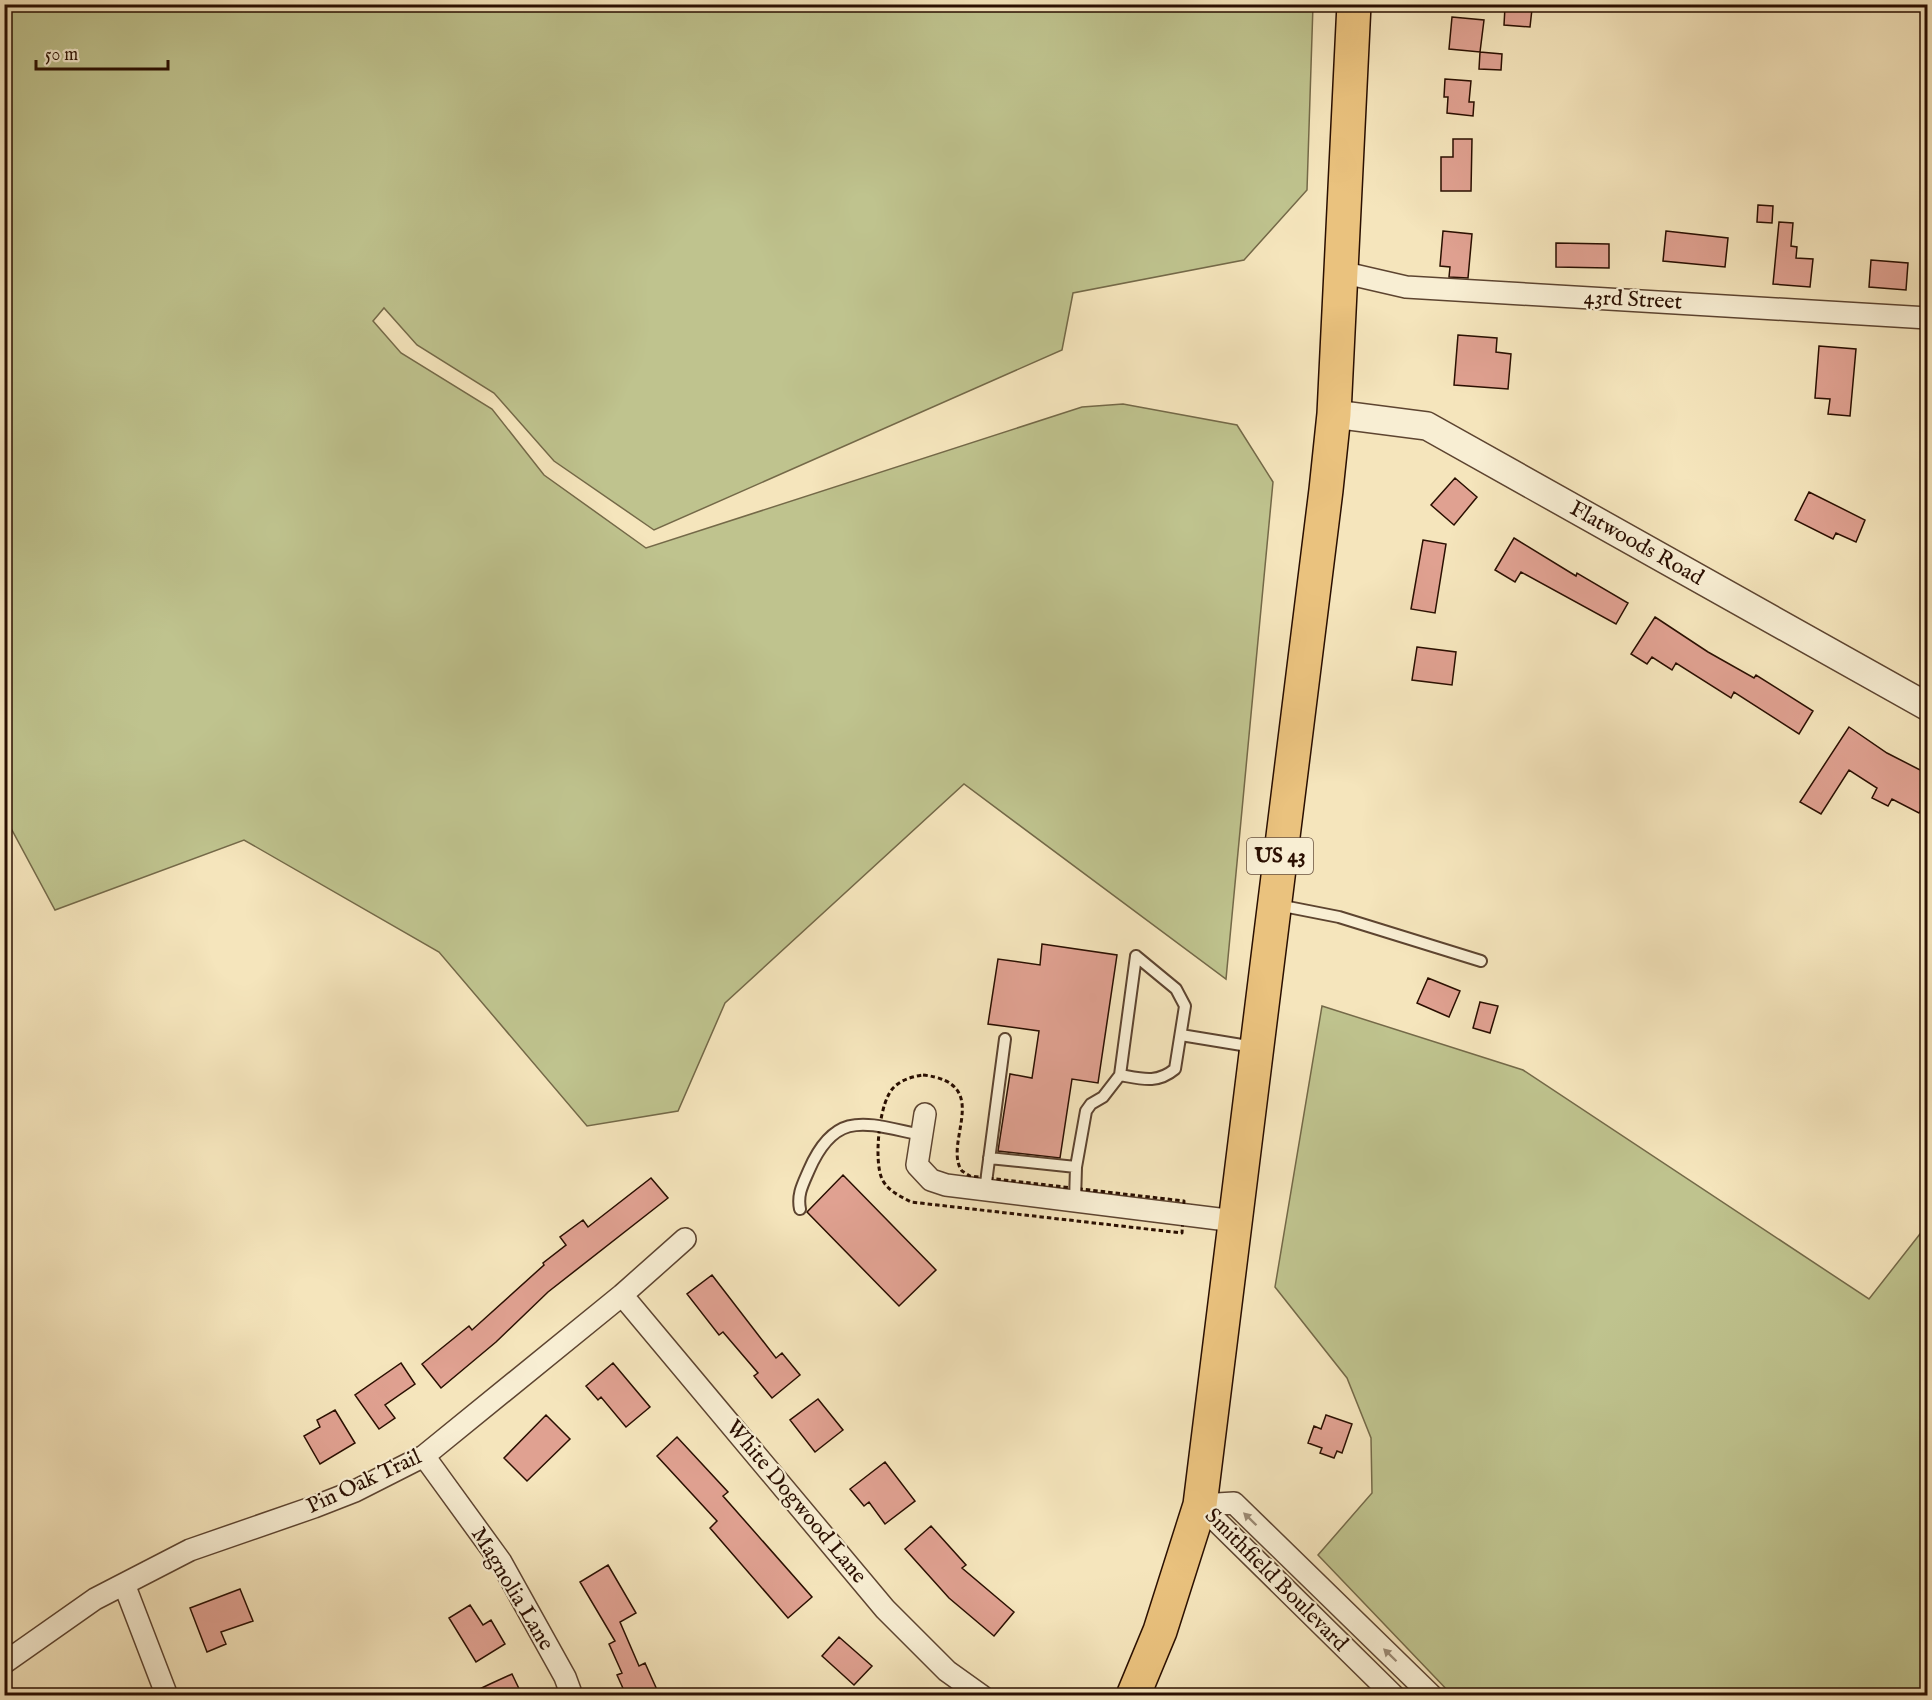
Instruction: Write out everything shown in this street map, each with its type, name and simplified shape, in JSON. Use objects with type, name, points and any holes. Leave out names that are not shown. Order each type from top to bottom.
[{"type":"highway","name":"US 43","points":[[1133,1695],[1160,1631],[1200,1505],[1334,414],[1354,4]]},
{"type":"street","name":"43rd Street","points":[[1341,272],[1406,286],[1928,318]]},
{"type":"street","name":"Flatwoods Road","points":[[1334,414],[1427,426],[1928,707]]},
{"type":"street","points":[[924,1124],[917,1165],[931,1179],[946,1185],[1235,1221]]},
{"type":"street","name":"Pin Oak Trail","points":[[4,1663],[58,1623],[124,1584],[190,1550],[314,1508],[364,1487],[424,1456],[622,1295],[685,1239]]},
{"type":"street","name":"White Dogwood Lane","points":[[622,1295],[885,1609],[947,1671],[982,1695]]},
{"type":"street","name":"Magnolia Lane","points":[[424,1456],[501,1562],[565,1677],[572,1695]]},
{"type":"street","name":"Smithfield Boulevard","points":[[1200,1505],[1234,1503],[1432,1695]]},
{"type":"street","name":"Smithfield Boulevard","points":[[1200,1505],[1394,1695]]},
{"type":"street","points":[[124,1584],[167,1695]]},
{"type":"lane","points":[[1275,904],[1339,917],[1481,961]]},
{"type":"lane","points":[[1075,1201],[1076,1167],[1086,1111],[1091,1104],[1103,1097],[1120,1075],[1136,956],[1176,989],[1185,1006],[1175,1069],[1164,1078],[1142,1079],[1120,1075]]},
{"type":"lane","points":[[1180,1035],[1257,1048]]},
{"type":"lane","points":[[985,1190],[1005,1039]]},
{"type":"lane","points":[[800,1209],[797,1197],[820,1145],[840,1129],[862,1123],[924,1124]]},
{"type":"lane","points":[[989,1158],[1076,1167]]},
{"type":"green space","points":[[4,5],[1313,5],[1307,190],[1244,260],[1073,293],[1062,350],[654,530],[554,461],[494,393],[417,345],[384,308],[373,321],[401,353],[492,409],[544,475],[646,548],[1082,407],[1123,404],[1237,425],[1273,482],[1226,979],[964,784],[725,1003],[678,1111],[587,1126],[439,952],[244,840],[55,910],[5,817]]},
{"type":"green space","points":[[1322,1006],[1523,1070],[1869,1299],[1927,1225],[1927,1695],[1452,1695],[1318,1555],[1372,1493],[1371,1438],[1347,1378],[1275,1287]]},
{"type":"building","points":[[1505,7],[1532,9],[1530,27],[1504,25]]},
{"type":"building","points":[[1452,17],[1484,20],[1480,52],[1449,49]]},
{"type":"building","points":[[1480,52],[1502,54],[1501,70],[1479,69]]},
{"type":"building","points":[[1445,79],[1471,81],[1469,102],[1474,102],[1473,116],[1447,113],[1448,97],[1444,97]]},
{"type":"building","points":[[1453,139],[1472,139],[1471,191],[1441,191],[1441,157],[1453,157]]},
{"type":"building","points":[[1758,205],[1773,206],[1772,223],[1757,222]]},
{"type":"building","points":[[1779,222],[1793,223],[1791,246],[1797,247],[1796,258],[1813,259],[1810,287],[1773,284]]},
{"type":"building","points":[[1443,231],[1472,234],[1468,278],[1449,277],[1450,267],[1440,266]]},
{"type":"building","points":[[1666,231],[1728,238],[1725,267],[1663,261]]},
{"type":"building","points":[[1556,243],[1609,244],[1609,268],[1556,267]]},
{"type":"building","points":[[1871,260],[1908,263],[1906,290],[1869,287]]},
{"type":"building","points":[[1458,335],[1497,338],[1496,352],[1511,354],[1508,389],[1454,385]]},
{"type":"building","points":[[1819,346],[1856,349],[1850,416],[1828,414],[1830,399],[1815,398]]},
{"type":"building","points":[[1455,478],[1477,497],[1454,525],[1431,505]]},
{"type":"building","points":[[1809,492],[1865,520],[1856,542],[1836,533],[1833,539],[1795,520]]},
{"type":"building","points":[[1514,538],[1576,576],[1577,573],[1628,603],[1616,624],[1521,572],[1515,582],[1495,570]]},
{"type":"building","points":[[1423,540],[1446,544],[1435,613],[1411,609]]},
{"type":"building","points":[[1655,617],[1708,652],[1754,678],[1756,675],[1813,711],[1799,734],[1734,692],[1731,698],[1676,663],[1672,670],[1652,657],[1647,664],[1631,654]]},
{"type":"building","points":[[1417,647],[1456,652],[1452,685],[1412,680]]},
{"type":"building","points":[[1849,727],[1887,753],[1928,774],[1928,796],[1919,813],[1892,799],[1888,806],[1872,798],[1877,788],[1849,770],[1821,814],[1800,802]]},
{"type":"building","points":[[1042,944],[1117,955],[1098,1083],[1072,1079],[1060,1158],[998,1151],[1010,1074],[1032,1078],[1039,1031],[988,1024],[998,959],[1040,965]]},
{"type":"building","points":[[1428,978],[1460,991],[1449,1017],[1417,1003]]},
{"type":"building","points":[[1480,1002],[1498,1006],[1490,1033],[1473,1028]]},
{"type":"building","points":[[843,1175],[936,1270],[899,1306],[807,1212]]},
{"type":"building","points":[[651,1178],[668,1198],[548,1292],[496,1342],[441,1388],[422,1364],[469,1326],[472,1330],[544,1265],[543,1263],[566,1245],[560,1237],[583,1220],[588,1227]]},
{"type":"building","points":[[712,1275],[776,1358],[782,1353],[800,1375],[772,1398],[754,1376],[758,1373],[723,1332],[719,1335],[687,1294]]},
{"type":"building","points":[[401,1363],[415,1384],[385,1405],[395,1418],[379,1429],[355,1395]]},
{"type":"building","points":[[613,1363],[650,1407],[626,1427],[601,1397],[598,1400],[586,1386]]},
{"type":"building","points":[[818,1399],[843,1430],[815,1452],[790,1420]]},
{"type":"building","points":[[335,1410],[355,1443],[320,1464],[304,1436],[320,1427],[317,1420]]},
{"type":"building","points":[[546,1415],[570,1439],[527,1481],[504,1458]]},
{"type":"building","points":[[1326,1415],[1352,1424],[1342,1453],[1337,1451],[1334,1458],[1320,1453],[1322,1448],[1308,1443],[1314,1426],[1321,1429]]},
{"type":"building","points":[[677,1437],[728,1492],[723,1496],[812,1597],[788,1618],[710,1528],[717,1521],[657,1456]]},
{"type":"building","points":[[885,1462],[915,1501],[885,1524],[869,1502],[864,1506],[850,1489]]},
{"type":"building","points":[[931,1526],[966,1565],[962,1568],[1014,1612],[994,1636],[949,1598],[905,1549]]},
{"type":"building","points":[[608,1565],[636,1613],[620,1622],[639,1666],[645,1663],[658,1692],[649,1695],[626,1695],[617,1675],[622,1673],[609,1644],[615,1641],[580,1582]]},
{"type":"building","points":[[240,1589],[253,1621],[221,1632],[226,1644],[207,1652],[190,1608]]},
{"type":"building","points":[[470,1605],[483,1625],[491,1620],[505,1644],[476,1662],[449,1618]]},
{"type":"building","points":[[839,1637],[872,1666],[854,1685],[822,1656]]},
{"type":"building","points":[[512,1674],[522,1695],[467,1695],[490,1684]]}]
